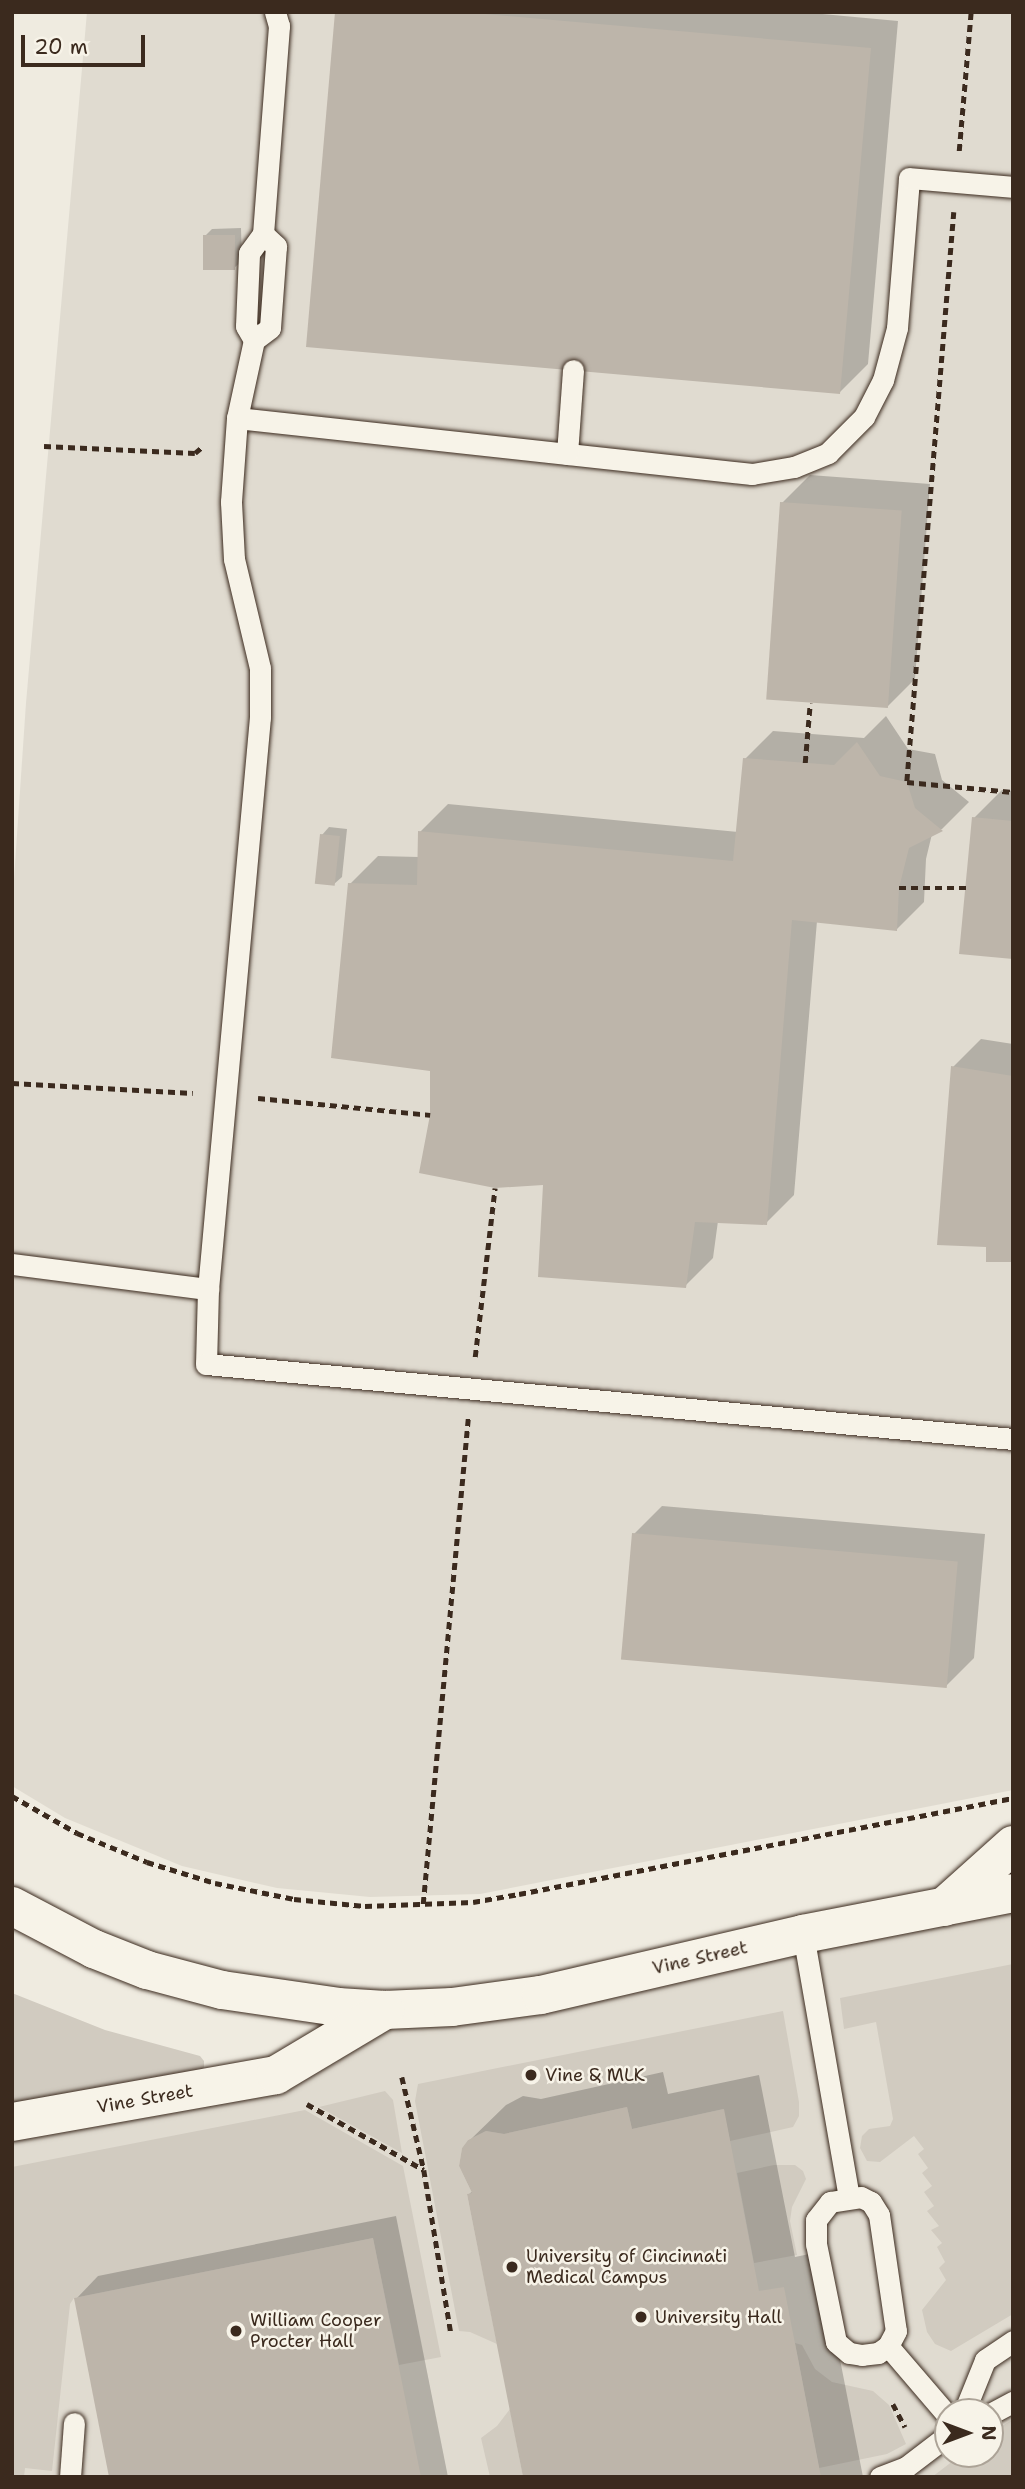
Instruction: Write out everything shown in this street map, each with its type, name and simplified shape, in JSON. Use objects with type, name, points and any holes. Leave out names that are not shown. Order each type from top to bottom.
[{"type":"main road","points":[[943,1908],[1013,1845]]},
{"type":"main road","name":"Vine Street","points":[[12,1906],[94,1949],[147,1970],[235,1993],[338,2007],[385,2010],[452,2007],[541,1995],[803,1934],[1013,1893]]},
{"type":"main road","name":"Vine Street","points":[[12,2122],[276,2076],[385,2010]]},
{"type":"lane","points":[[275,12],[279,26],[263,234],[249,253],[246,326],[254,340],[237,418],[231,502],[234,559],[260,668],[260,717],[208,1289],[206,1364],[1013,1440]]},
{"type":"lane","points":[[237,418],[752,474],[794,467],[828,453],[864,417],[883,380],[897,328],[909,178],[1013,187]]},
{"type":"lane","points":[[567,454],[573,370]]},
{"type":"lane","points":[[12,1264],[208,1289]]},
{"type":"lane","points":[[803,1934],[849,2198]]},
{"type":"lane","points":[[861,2197],[871,2202],[879,2215],[896,2331],[888,2347],[878,2353],[849,2353],[836,2342],[816,2244],[816,2220],[830,2202],[849,2198],[861,2197]]},
{"type":"lane","points":[[970,2398],[985,2360],[1013,2341]]},
{"type":"lane","points":[[888,2347],[934,2400]]},
{"type":"lane","points":[[70,2477],[74,2423]]},
{"type":"lane","points":[[880,2477],[906,2467],[934,2446]]},
{"type":"path","points":[[971,12],[907,782],[1013,792]]},
{"type":"path","points":[[44,446],[195,453],[237,418]]},
{"type":"path","points":[[805,763],[810,703]]},
{"type":"path","points":[[899,888],[966,888]]},
{"type":"path","points":[[423,1905],[471,1389],[495,1188]]},
{"type":"path","points":[[12,1796],[77,1833],[147,1862],[215,1883],[294,1899],[365,1906],[473,1902],[1013,1798]]},
{"type":"path","points":[[402,2077],[424,2170],[451,2333]]},
{"type":"path","points":[[306,2104],[424,2170]]},
{"type":"path","points":[[885,2395],[907,2433]]},
{"type":"shaded area","points":[[87,12],[1013,12],[1013,1790],[480,1894],[370,1897],[277,1888],[182,1866],[65,1818],[12,1786],[12,908],[26,703]]},
{"type":"shaded area","name":"University of Cincinnati Medical Campus","points":[[1013,1893],[1013,2477],[12,2477],[12,2122],[276,2075],[385,2010]]},
{"type":"shaded area","points":[[1013,1964],[1013,2314],[951,2351],[935,2344],[927,2332],[922,2310],[946,2280],[939,2268],[945,2262],[937,2247],[942,2243],[931,2230],[939,2226],[927,2211],[934,2206],[924,2192],[932,2186],[922,2173],[928,2168],[918,2154],[924,2149],[914,2136],[880,2162],[867,2161],[860,2148],[862,2136],[869,2129],[890,2126],[893,2119],[876,2022],[844,2029],[840,1998]]},
{"type":"shaded area","points":[[12,1993],[105,2030],[200,2056],[204,2067],[202,2071],[12,2105]]},
{"type":"shaded area","points":[[783,2011],[799,2102],[799,2116],[793,2127],[730,2141],[723,2109],[632,2129],[627,2107],[504,2134],[486,2131],[468,2140],[462,2148],[459,2166],[472,2193],[467,2194],[497,2344],[470,2332],[459,2331],[415,2101],[418,2084]]},
{"type":"shaded area","points":[[385,2091],[393,2100],[402,2153],[319,2107]]},
{"type":"shaded area","points":[[305,2110],[403,2166],[441,2357],[399,2365],[373,2238],[74,2298],[70,2304],[52,2471],[25,2468],[24,2477],[12,2477],[12,2167]]},
{"type":"shaded area","points":[[774,2165],[795,2165],[803,2171],[806,2179],[792,2207],[790,2221],[797,2255],[754,2263],[737,2173]]},
{"type":"shaded area","points":[[795,2343],[802,2345],[815,2369],[832,2382],[873,2391],[889,2405],[906,2444],[887,2454],[819,2468]]},
{"type":"shaded area","points":[[510,2409],[523,2477],[490,2477],[481,2438],[497,2426]]},
{"type":"shaded area","points":[[1013,2419],[1013,2477],[932,2477],[944,2468],[1004,2468],[1004,2425]]},
{"type":"building","points":[[335,12],[462,12],[871,48],[840,394],[306,347]]},
{"type":"building","points":[[203,235],[235,235],[235,270],[203,270]]},
{"type":"building","points":[[780,502],[902,511],[888,708],[766,700]]},
{"type":"building","points":[[857,742],[880,776],[907,782],[915,808],[943,831],[909,848],[899,888],[897,931],[792,920],[767,1225],[695,1222],[686,1288],[538,1277],[543,1185],[495,1188],[419,1173],[430,1115],[430,1071],[331,1058],[348,883],[417,885],[418,831],[733,861],[743,758],[834,765]]},
{"type":"building","points":[[972,817],[1013,821],[1013,959],[959,954]]},
{"type":"building","points":[[320,834],[340,836],[335,886],[315,884]]},
{"type":"building","points":[[951,1066],[1013,1076],[1013,1262],[986,1262],[986,1247],[937,1245]]},
{"type":"building","points":[[632,1533],[958,1561],[947,1688],[621,1660]]},
{"type":"building","name":"University Hall","points":[[627,2107],[632,2129],[724,2109],[759,2291],[784,2287],[821,2477],[523,2477],[467,2194],[472,2193],[459,2166],[462,2148],[468,2140],[486,2131],[504,2134]]},
{"type":"building","name":"William Cooper Procter Hall","points":[[373,2238],[421,2477],[109,2477],[74,2298]]},
{"type":"place","name":"Vine & MLK","points":[[531,2075]]},
{"type":"place","name":"University of Cincinnati Medical Campus","points":[[512,2267]]},
{"type":"place","name":"University Hall","points":[[641,2317]]},
{"type":"place","name":"William Cooper Procter Hall","points":[[236,2331]]}]
